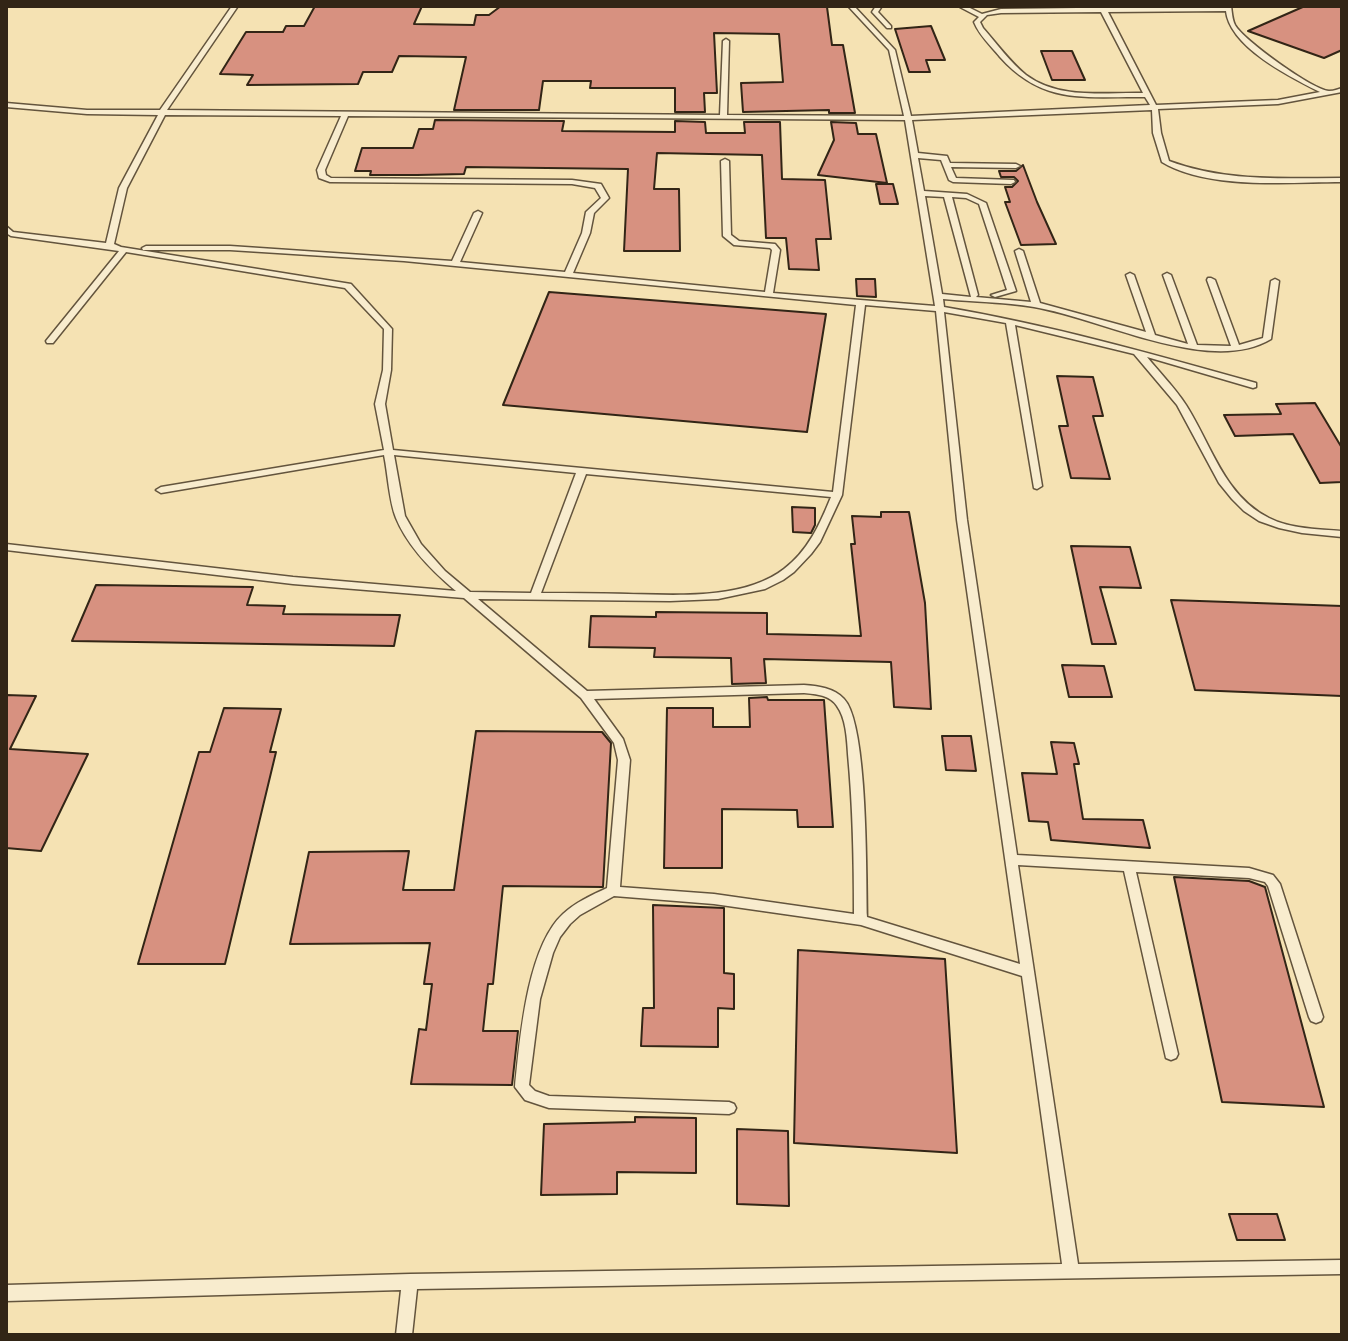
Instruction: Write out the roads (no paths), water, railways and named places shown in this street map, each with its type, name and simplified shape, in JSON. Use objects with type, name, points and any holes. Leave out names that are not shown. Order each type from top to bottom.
[{"type":"lane","points":[[109,247],[123,188],[163,111],[235,6]]},
{"type":"lane","points":[[851,6],[892,50],[908,118],[938,294],[962,520],[1071,1271]]},
{"type":"lane","points":[[879,6],[875,12],[889,27]]},
{"type":"lane","points":[[961,6],[982,16]]},
{"type":"lane","points":[[1147,95],[1072,93],[1037,86],[980,29],[977,22],[982,16],[1001,11],[1228,8],[1232,26],[1261,54],[1327,93]]},
{"type":"lane","points":[[1104,11],[1155,109],[1157,133],[1166,162],[1188,173],[1240,178],[1342,180]]},
{"type":"lane","points":[[723,117],[726,41]]},
{"type":"lane","points":[[6,105],[41,110],[908,118],[1278,102],[1342,90]]},
{"type":"lane","points":[[345,114],[321,170],[322,176],[330,180],[572,182],[598,186],[605,198],[590,212],[586,233],[568,275]]},
{"type":"lane","points":[[914,155],[942,158],[953,180],[1011,182]]},
{"type":"lane","points":[[725,161],[727,236],[732,241],[772,246],[776,250],[769,295]]},
{"type":"lane","points":[[946,165],[1016,166]]},
{"type":"lane","points":[[920,193],[976,198],[982,203],[1012,291],[1003,295],[938,294]]},
{"type":"lane","points":[[947,194],[974,295]]},
{"type":"lane","points":[[455,264],[478,213]]},
{"type":"lane","points":[[6,228],[11,234],[109,247],[230,248],[455,264],[940,309],[1010,321],[1253,385]]},
{"type":"lane","points":[[109,247],[348,286],[388,329],[387,370],[380,404],[400,516],[417,546],[467,595],[585,695],[614,733],[624,760],[613,891]]},
{"type":"lane","points":[[50,341],[123,251]]},
{"type":"lane","points":[[1019,251],[1036,305]]},
{"type":"lane","points":[[1130,275],[1151,335]]},
{"type":"lane","points":[[1167,275],[1194,348]]},
{"type":"lane","points":[[1211,280],[1236,349]]},
{"type":"lane","points":[[938,294],[1036,305],[1194,348],[1236,349],[1267,339],[1275,281]]},
{"type":"lane","points":[[6,547],[323,583],[467,595],[667,597],[734,593],[776,579],[800,561],[817,542],[837,495],[861,302]]},
{"type":"lane","points":[[1010,321],[1037,486]]},
{"type":"lane","points":[[1137,352],[1179,403],[1222,482],[1242,504],[1263,519],[1293,530],[1342,534]]},
{"type":"lane","points":[[161,490],[388,452],[837,495]]},
{"type":"lane","points":[[535,596],[582,471]]},
{"type":"lane","points":[[585,695],[804,689],[822,691],[836,697],[849,714],[854,743],[861,920]]},
{"type":"lane","points":[[1011,860],[1249,873],[1269,878],[1274,884],[1316,1017]]},
{"type":"lane","points":[[1129,867],[1171,1054]]},
{"type":"lane","points":[[729,1108],[549,1102],[530,1096],[522,1087],[538,986],[551,939],[574,912],[613,891],[714,899],[861,920],[1027,972]]},
{"type":"lane","points":[[6,1293],[410,1282],[1342,1267]]},
{"type":"lane","points":[[404,1335],[410,1282]]}]
